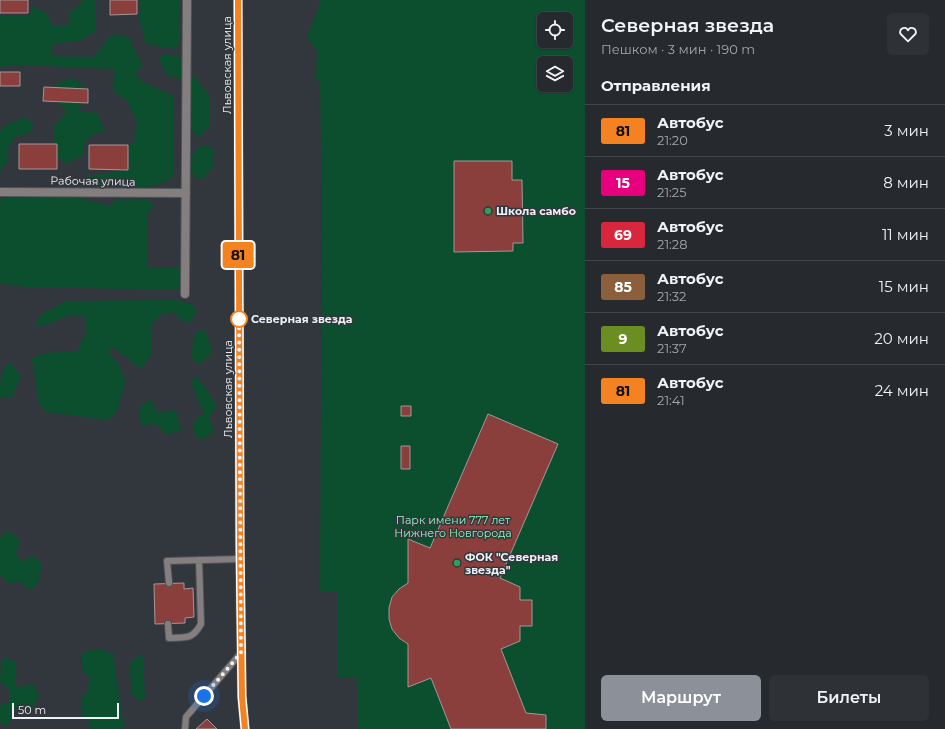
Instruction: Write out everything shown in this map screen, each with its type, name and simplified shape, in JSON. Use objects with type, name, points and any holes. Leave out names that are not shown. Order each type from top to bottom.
[{"type":"main road","name":"Львовская улица","points":[[238,0],[240,559],[242,697],[245,729]]},
{"type":"street","points":[[185,294],[187,0]]},
{"type":"street","name":"Рабочая улица","points":[[0,192],[186,194]]},
{"type":"lane","points":[[168,583],[167,561],[240,559]]},
{"type":"lane","points":[[168,624],[169,638],[190,637],[196,632],[201,624],[200,560]]},
{"type":"lane","points":[[185,729],[186,717],[241,653]]},
{"type":"green space","points":[[81,0],[95,0],[95,31],[83,40],[53,44],[52,56],[93,57],[108,40],[109,35],[120,35],[129,38],[143,66],[134,74],[145,83],[174,96],[173,176],[169,180],[149,187],[87,185],[85,180],[88,176],[129,170],[129,145],[134,142],[137,123],[127,101],[113,91],[115,69],[21,65],[0,67],[0,16],[29,15],[32,6],[47,14],[53,26],[70,24],[70,12],[81,4]]},
{"type":"green space","points":[[139,0],[179,0],[180,43],[175,49],[146,44],[139,19]]},
{"type":"green space","name":"Парк имени 777 лет Нижнего Новгорода","points":[[319,0],[585,0],[585,729],[357,729],[357,678],[337,677],[337,591],[320,592],[322,215],[320,81],[316,80],[317,51],[307,37],[319,6]]},
{"type":"green space","points":[[163,54],[180,56],[182,73],[193,75],[209,95],[210,126],[199,137],[185,126],[183,86],[179,78],[168,76],[159,60]]},
{"type":"green space","points":[[72,78],[83,85],[80,111],[97,113],[105,130],[86,139],[83,155],[67,164],[53,153],[53,127],[67,112],[54,98],[58,83]]},
{"type":"green space","points":[[25,117],[33,123],[32,130],[25,135],[16,136],[8,148],[7,163],[1,169],[0,175],[0,132],[3,127]]},
{"type":"green space","points":[[199,146],[214,147],[214,166],[203,179],[194,177],[189,160]]},
{"type":"green space","points":[[76,197],[110,206],[115,200],[148,200],[154,206],[147,214],[147,268],[178,268],[184,272],[184,282],[177,290],[26,287],[0,283],[0,201],[2,198]]},
{"type":"green space","points":[[177,300],[193,305],[197,312],[191,321],[182,321],[173,312],[160,315],[152,324],[151,355],[141,369],[114,348],[108,349],[109,354],[119,364],[125,381],[117,412],[107,420],[46,412],[39,404],[32,358],[45,353],[77,351],[87,331],[84,316],[71,316],[45,325],[35,326],[40,315],[66,301]]},
{"type":"green space","points":[[204,329],[213,351],[200,364],[195,362],[191,356],[195,333]]},
{"type":"green space","points":[[10,362],[21,376],[12,397],[0,398],[0,382],[3,369]]},
{"type":"green space","points":[[196,376],[217,406],[209,418],[214,430],[202,441],[194,432],[194,421],[204,413],[191,383]]},
{"type":"green space","points":[[151,400],[158,413],[176,410],[181,430],[167,435],[155,423],[141,426],[139,407]]},
{"type":"green space","points":[[9,531],[20,540],[16,554],[22,562],[33,555],[42,564],[38,583],[31,590],[19,581],[9,584],[0,574],[0,537]]},
{"type":"green space","points":[[100,649],[113,654],[124,729],[90,729],[89,721],[83,719],[81,696],[88,693],[89,676],[83,673],[81,655],[87,651]]},
{"type":"green space","points":[[143,656],[145,698],[140,702],[132,694],[129,665],[136,657]]},
{"type":"green space","points":[[6,657],[16,663],[16,687],[33,684],[40,696],[32,708],[17,706],[7,726],[0,722],[0,705],[10,702],[10,691],[0,682],[1,662]]},
{"type":"building","points":[[0,0],[28,0],[28,13],[0,13]]},
{"type":"building","points":[[110,0],[137,0],[137,14],[110,15]]},
{"type":"building","points":[[0,72],[20,72],[20,86],[0,86]]},
{"type":"building","points":[[44,87],[88,89],[88,103],[43,101]]},
{"type":"building","points":[[19,144],[57,144],[57,169],[19,169]]},
{"type":"building","points":[[89,145],[128,145],[128,170],[89,169]]},
{"type":"building","name":"Школа самбо","points":[[454,161],[512,161],[512,180],[522,180],[523,243],[513,243],[513,251],[454,252]]},
{"type":"building","points":[[401,406],[411,406],[411,416],[401,416]]},
{"type":"building","name":"ФОК \"Северная звезда\"","points":[[488,414],[558,444],[500,578],[520,587],[520,600],[532,600],[532,626],[520,626],[520,641],[501,649],[526,713],[546,715],[546,729],[451,729],[431,678],[408,687],[408,644],[399,638],[392,629],[389,619],[389,608],[392,597],[399,589],[408,583],[408,539],[430,548]]},
{"type":"building","points":[[401,446],[410,446],[410,469],[401,469]]},
{"type":"building","points":[[184,583],[184,589],[193,588],[194,617],[185,618],[185,623],[155,624],[154,584]]},
{"type":"building","points":[[207,719],[217,729],[196,729]]},
{"type":"bus line","name":"81","points":[[238,0],[240,544],[242,697],[245,729]]},
{"type":"place","name":"Школа самбо","points":[[488,211]]},
{"type":"place","name":"Северная звезда","points":[[239,319]]},
{"type":"place","name":"ФОК \"Северная звезда\"","points":[[457,563]]},
{"type":"route","points":[[204,696],[241,653],[239,315],[239,319]]}]
